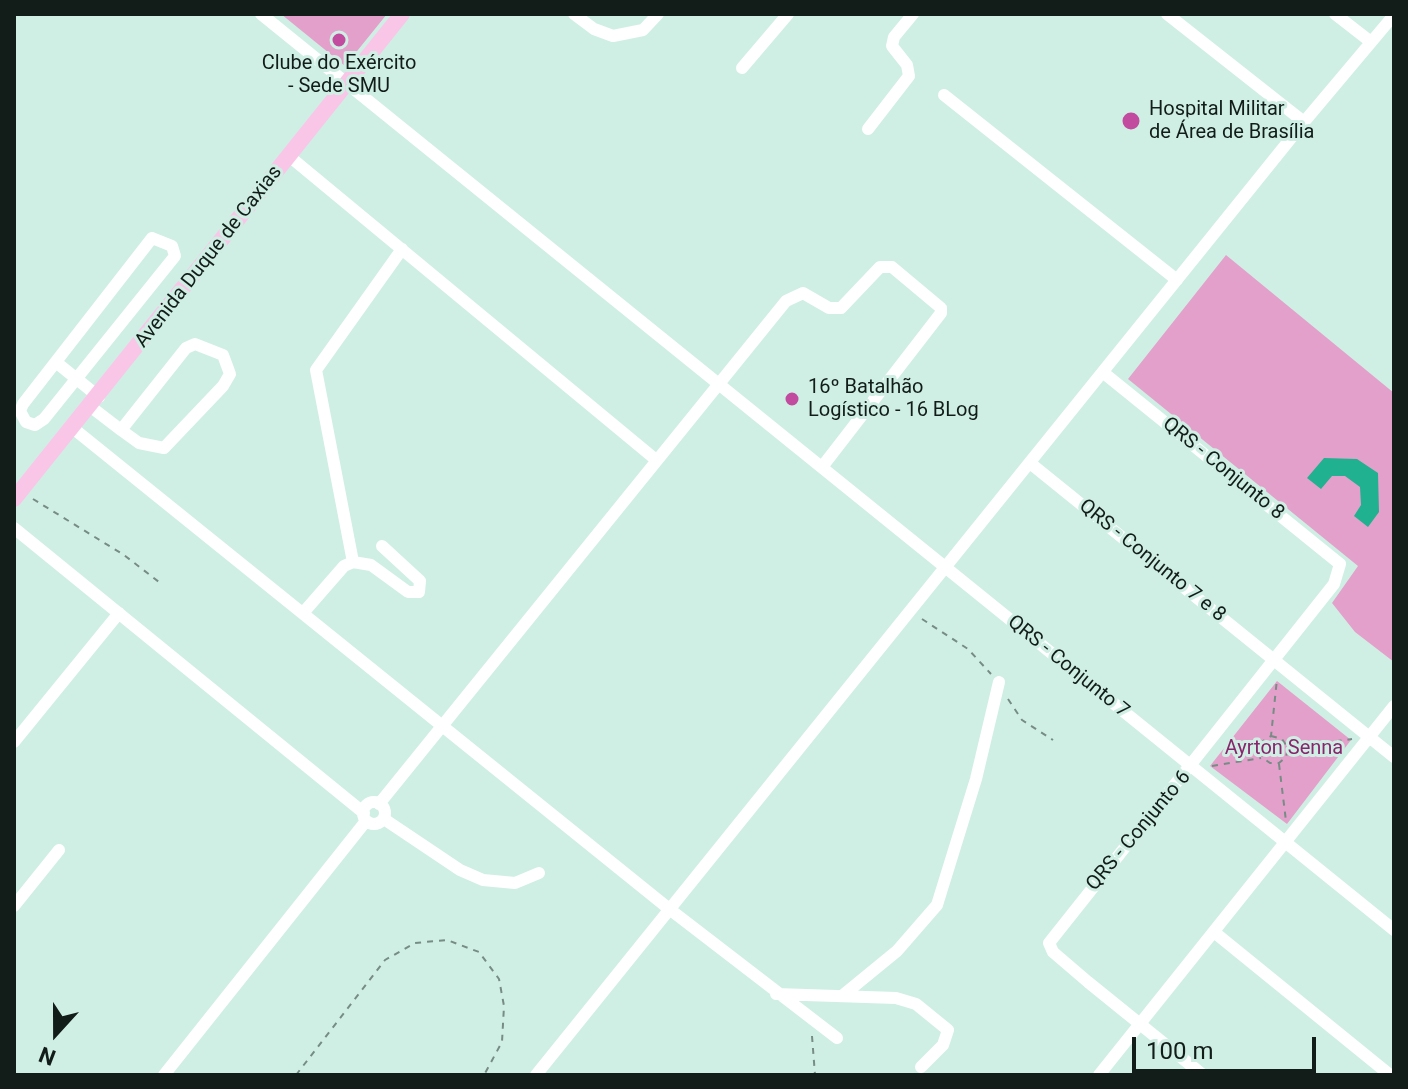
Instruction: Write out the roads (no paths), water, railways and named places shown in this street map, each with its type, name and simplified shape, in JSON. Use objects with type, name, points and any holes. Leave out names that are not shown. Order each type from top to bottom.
[{"type":"main road","name":"Avenida Duque de Caxias","points":[[21,498],[402,14]]},
{"type":"street","name":"QRS - Conjunto 7","points":[[261,14],[1189,765]]},
{"type":"street","points":[[574,14],[594,29],[613,36],[643,30],[658,14]]},
{"type":"street","points":[[742,68],[788,14]]},
{"type":"street","points":[[868,129],[909,76],[907,65],[892,46],[894,37],[913,14]]},
{"type":"street","points":[[1167,14],[1304,122]]},
{"type":"street","points":[[1335,14],[1371,42]]},
{"type":"street","points":[[536,1075],[668,908],[1105,374],[1304,122],[1394,15]]},
{"type":"street","points":[[944,95],[1177,280]]},
{"type":"street","points":[[289,156],[655,459]]},
{"type":"street","points":[[158,238],[172,246],[175,256],[76,378],[40,423],[26,422],[20,411],[23,404],[149,241],[158,238]]},
{"type":"street","points":[[353,562],[316,370],[402,249]]},
{"type":"street","points":[[164,1075],[365,817],[367,805],[379,804],[655,459],[786,301],[797,293],[809,295],[829,308],[841,308],[880,267],[902,271],[941,308],[940,317],[822,467]]},
{"type":"street","points":[[57,363],[76,378],[121,430],[139,443],[155,449],[164,448],[223,386],[230,374],[223,355],[195,344],[186,348],[121,430]]},
{"type":"street","name":"QRS - Conjunto 8","points":[[1105,374],[1340,564],[1334,584],[1274,659]]},
{"type":"street","points":[[74,429],[668,908],[837,1038]]},
{"type":"street","name":"QRS - Conjunto 7 e 8","points":[[1030,463],[1394,757]]},
{"type":"street","points":[[14,528],[365,817],[375,824],[384,819]]},
{"type":"street","points":[[303,613],[344,566],[353,562],[371,565],[408,592],[419,592],[420,581],[382,546]]},
{"type":"street","points":[[14,742],[119,613]]},
{"type":"street","points":[[1189,765],[1274,659]]},
{"type":"street","points":[[842,996],[897,951],[937,905],[976,779],[999,682]]},
{"type":"street","points":[[1099,1075],[1394,706]]},
{"type":"street","name":"QRS - Conjunto 6","points":[[1140,1024],[1053,952],[1051,937],[1189,765],[1394,930]]},
{"type":"street","points":[[379,804],[385,810],[384,819]]},
{"type":"street","points":[[384,819],[460,870],[483,880],[515,883],[539,873]]},
{"type":"street","points":[[14,906],[59,850]]},
{"type":"street","points":[[1214,932],[1390,1075]]},
{"type":"street","points":[[776,994],[907,1000],[930,1012],[948,1030],[947,1038],[921,1067]]},
{"type":"street","points":[[1140,1024],[1203,1075]]},
{"type":"place","name":"Clube do Exército - Sede SMU","points":[[339,40]]},
{"type":"place","name":"Hospital Militar de Área de Brasília","points":[[1131,121]]},
{"type":"place","name":"16º Batalhão Logístico - 16 BLog","points":[[792,399]]},
{"type":"park label","name":"Ayrton Senna","points":[[1284,749]]}]
